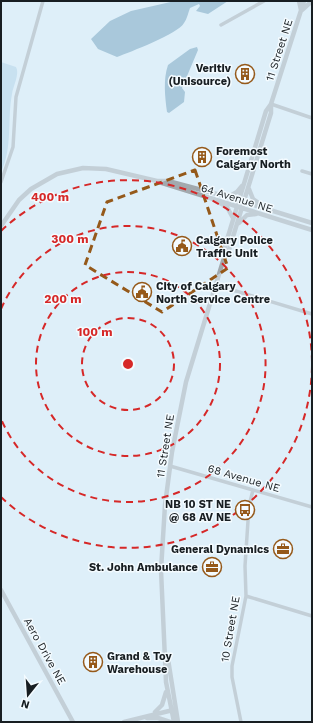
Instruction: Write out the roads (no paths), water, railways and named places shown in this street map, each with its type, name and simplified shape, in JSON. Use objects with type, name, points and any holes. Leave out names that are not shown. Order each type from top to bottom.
[{"type":"street","points":[[1,182],[12,147],[18,90],[43,1]]},
{"type":"street","points":[[221,25],[264,1]]},
{"type":"street","points":[[298,1],[301,11],[312,1]]},
{"type":"street","name":"11 Street NE","points":[[178,722],[167,688],[161,570],[170,466],[186,382],[224,258],[228,253],[242,208],[241,201],[245,180],[266,111],[271,104],[304,1]]},
{"type":"street","points":[[271,104],[312,118]]},
{"type":"street","name":"11 Street NE","points":[[224,258],[223,252],[237,206],[249,187],[271,114],[271,104]]},
{"type":"street","points":[[241,201],[254,150]]},
{"type":"street","name":"64 Avenue NE","points":[[1,226],[19,200],[31,189],[57,174],[83,168],[106,169],[157,181],[168,181],[228,197],[312,223]]},
{"type":"street","points":[[302,171],[312,174]]},
{"type":"street","points":[[228,197],[238,192],[245,180]]},
{"type":"street","name":"64 Avenue NE","points":[[157,181],[164,185],[312,230]]},
{"type":"street","points":[[249,187],[253,199],[274,211]]},
{"type":"street","points":[[212,199],[227,207],[233,218]]},
{"type":"street","points":[[235,230],[245,216],[258,214]]},
{"type":"street","points":[[305,220],[312,220]]},
{"type":"street","points":[[216,285],[312,314]]},
{"type":"street","name":"68 Avenue NE","points":[[170,466],[312,507]]},
{"type":"street","name":"10 Street NE","points":[[241,722],[232,677],[232,666],[246,596],[245,566],[249,506],[253,490]]},
{"type":"street","name":"Aero Drive NE","points":[[1,590],[73,722]]},
{"type":"street","points":[[246,596],[312,616]]},
{"type":"street","name":"11 Street NE","points":[[165,643],[174,722]]},
{"type":"street","points":[[151,714],[162,705],[167,688]]},
{"type":"street","points":[[124,722],[151,714],[173,710]]},
{"type":"street","points":[[135,719],[158,718],[170,722]]},
{"type":"place","name":"Veritiv (Unisource)","points":[[245,74]]},
{"type":"place","name":"Foremost Calgary North","points":[[202,157]]},
{"type":"place","name":"Calgary Police Traffic Unit","points":[[182,246]]},
{"type":"place","name":"City of Calgary North Service Centre","points":[[142,292]]},
{"type":"place","name":"NB 10 ST NE @ 68 AV NE","points":[[245,510]]},
{"type":"place","name":"General Dynamics","points":[[283,549]]},
{"type":"place","name":"St. John Ambulance","points":[[212,567]]},
{"type":"place","name":"Grand & Toy Warehouse","points":[[93,662]]}]
